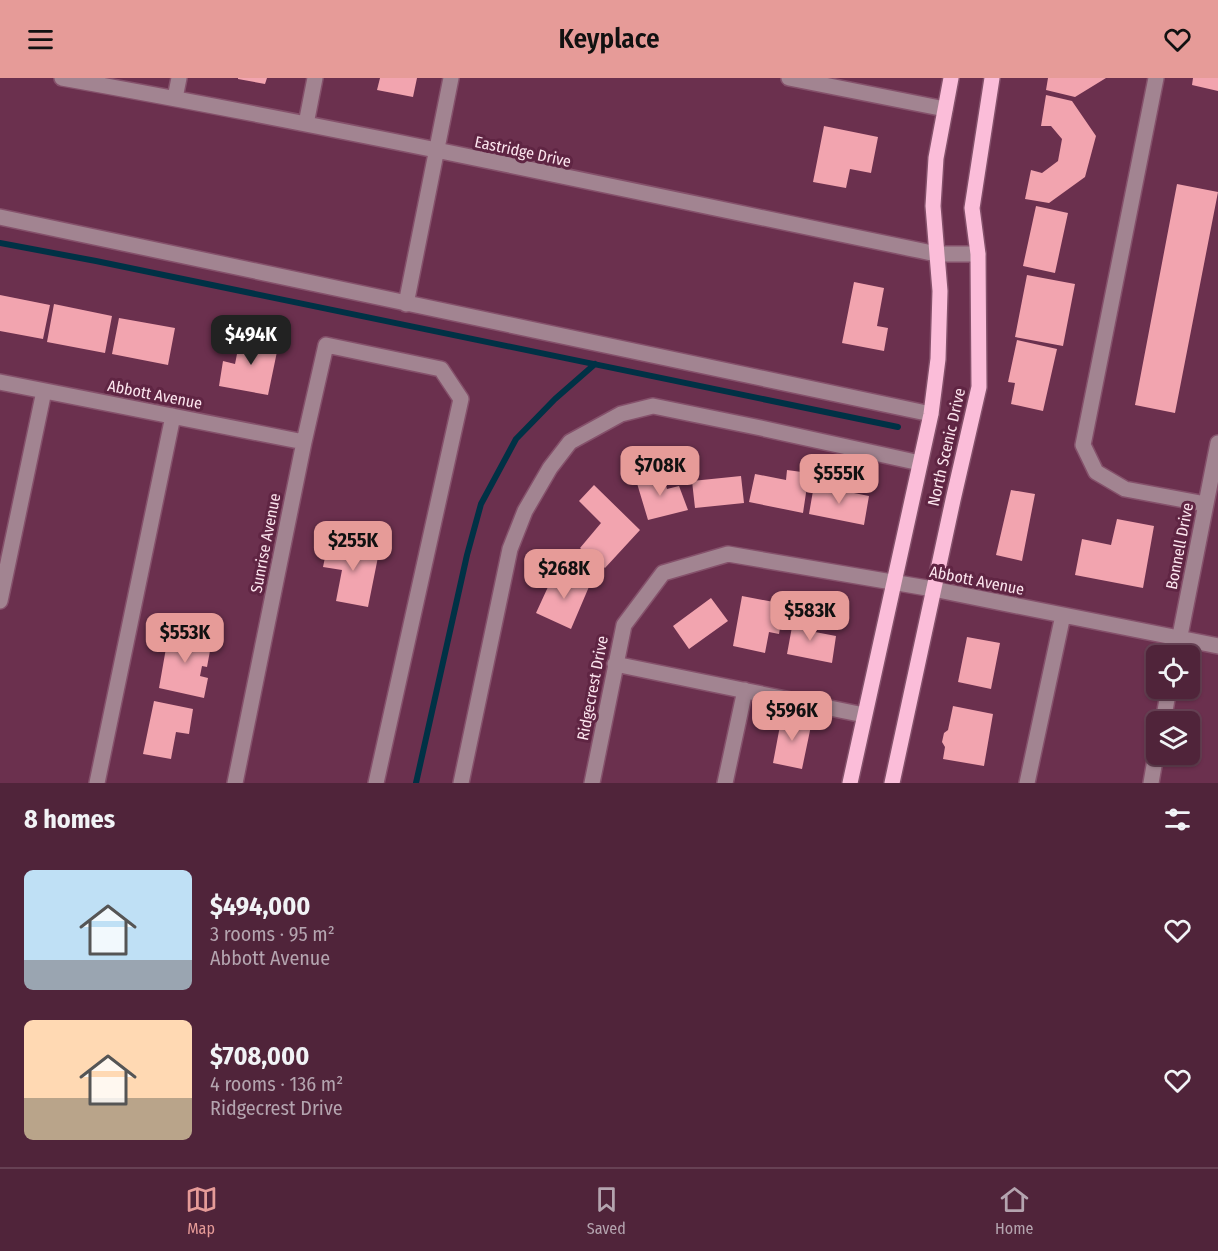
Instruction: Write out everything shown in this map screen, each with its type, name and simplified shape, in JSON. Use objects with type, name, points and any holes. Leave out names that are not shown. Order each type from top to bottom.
[{"type":"main road","name":"North Scenic Drive","points":[[850,783],[931,414],[938,359],[940,291],[933,206],[936,158],[951,78]]},
{"type":"main road","name":"North Scenic Drive","points":[[892,783],[979,387],[978,254],[972,208],[992,78]]},
{"type":"street","name":"Eastridge Drive","points":[[62,78],[306,124],[937,255],[978,254]]},
{"type":"street","points":[[176,98],[179,78]]},
{"type":"street","points":[[306,124],[315,78]]},
{"type":"street","points":[[406,304],[451,78]]},
{"type":"street","points":[[789,78],[945,109]]},
{"type":"street","points":[[1156,78],[1083,445],[1096,472],[1125,489],[1206,504]]},
{"type":"street","points":[[0,218],[931,414]]},
{"type":"street","name":"Sunrise Avenue","points":[[235,783],[304,442],[326,345],[441,369],[461,399],[375,783]]},
{"type":"street","name":"Abbott Avenue","points":[[0,382],[304,442]]},
{"type":"street","points":[[0,601],[44,391]]},
{"type":"street","points":[[461,783],[510,549],[525,511],[549,468],[570,442],[621,414],[653,406],[920,463]]},
{"type":"street","points":[[98,783],[173,416]]},
{"type":"street","name":"Bonnell Drive","points":[[1178,645],[1218,443]]},
{"type":"street","name":"Abbott Avenue","points":[[728,554],[933,589],[1218,646]]},
{"type":"street","name":"Ridgecrest Drive","points":[[592,783],[624,626],[663,573],[728,554]]},
{"type":"street","points":[[1028,783],[1063,615]]},
{"type":"street","points":[[615,664],[864,715]]},
{"type":"street","points":[[725,783],[745,690]]},
{"type":"street","points":[[1151,783],[1154,765]]},
{"type":"building","points":[[238,78],[267,78],[265,84]]},
{"type":"building","points":[[380,78],[417,78],[413,97],[377,90]]},
{"type":"building","points":[[1048,78],[1106,78],[1075,97],[1046,90]]},
{"type":"building","points":[[1193,78],[1218,78],[1218,91],[1192,85]]},
{"type":"building","points":[[1046,95],[1072,101],[1096,136],[1085,177],[1049,203],[1025,199],[1031,170],[1042,173],[1058,161],[1062,139],[1051,126],[1041,126]]},
{"type":"building","points":[[824,126],[878,137],[871,173],[850,169],[846,188],[813,182]]},
{"type":"building","points":[[1177,184],[1218,192],[1175,413],[1135,405]]},
{"type":"building","points":[[1036,206],[1068,213],[1055,273],[1023,266]]},
{"type":"building","points":[[1027,275],[1075,284],[1063,346],[1015,337]]},
{"type":"building","points":[[854,282],[884,288],[877,326],[888,328],[884,351],[842,343]]},
{"type":"building","points":[[0,295],[50,305],[43,339],[0,331]]},
{"type":"building","points":[[54,304],[112,316],[105,353],[47,342]]},
{"type":"building","points":[[119,318],[175,328],[168,365],[112,354]]},
{"type":"building","points":[[241,334],[279,342],[268,395],[219,386],[223,361],[235,364]]},
{"type":"building","points":[[1017,340],[1057,349],[1043,411],[1011,404],[1015,383],[1008,382]]},
{"type":"building","points":[[787,470],[809,473],[803,513],[749,502],[755,474],[786,480]]},
{"type":"building","points":[[662,472],[667,489],[679,486],[688,510],[648,520],[636,480]]},
{"type":"building","points":[[741,476],[744,503],[695,508],[692,481]]},
{"type":"building","points":[[594,485],[640,530],[605,568],[580,548],[601,523],[579,501]]},
{"type":"building","points":[[814,485],[869,496],[864,525],[809,514]]},
{"type":"building","points":[[1011,490],[1035,494],[1022,561],[996,555]]},
{"type":"building","points":[[1117,519],[1154,526],[1143,588],[1075,575],[1082,539],[1111,545]]},
{"type":"building","points":[[328,543],[379,552],[368,607],[336,601],[342,570],[323,567]]},
{"type":"building","points":[[570,573],[591,582],[571,629],[536,613],[553,576],[565,582]]},
{"type":"building","points":[[742,596],[784,604],[779,634],[769,632],[765,653],[733,646]]},
{"type":"building","points":[[711,598],[728,621],[689,649],[673,626]]},
{"type":"building","points":[[794,616],[805,618],[803,624],[817,626],[815,632],[836,636],[832,663],[787,654]]},
{"type":"building","points":[[169,631],[212,640],[207,667],[202,666],[200,676],[208,678],[204,698],[159,688]]},
{"type":"building","points":[[967,637],[1000,643],[991,689],[958,682]]},
{"type":"building","points":[[154,701],[193,709],[189,734],[176,732],[171,759],[143,754]]},
{"type":"building","points":[[953,706],[993,714],[984,766],[943,759],[945,747],[942,742],[944,733],[948,730]]},
{"type":"building","points":[[782,715],[812,721],[802,769],[773,763]]},
{"type":"waterway","points":[[0,243],[898,427]]},
{"type":"waterway","points":[[416,783],[467,555],[481,504],[516,439],[555,399],[595,364]]}]
